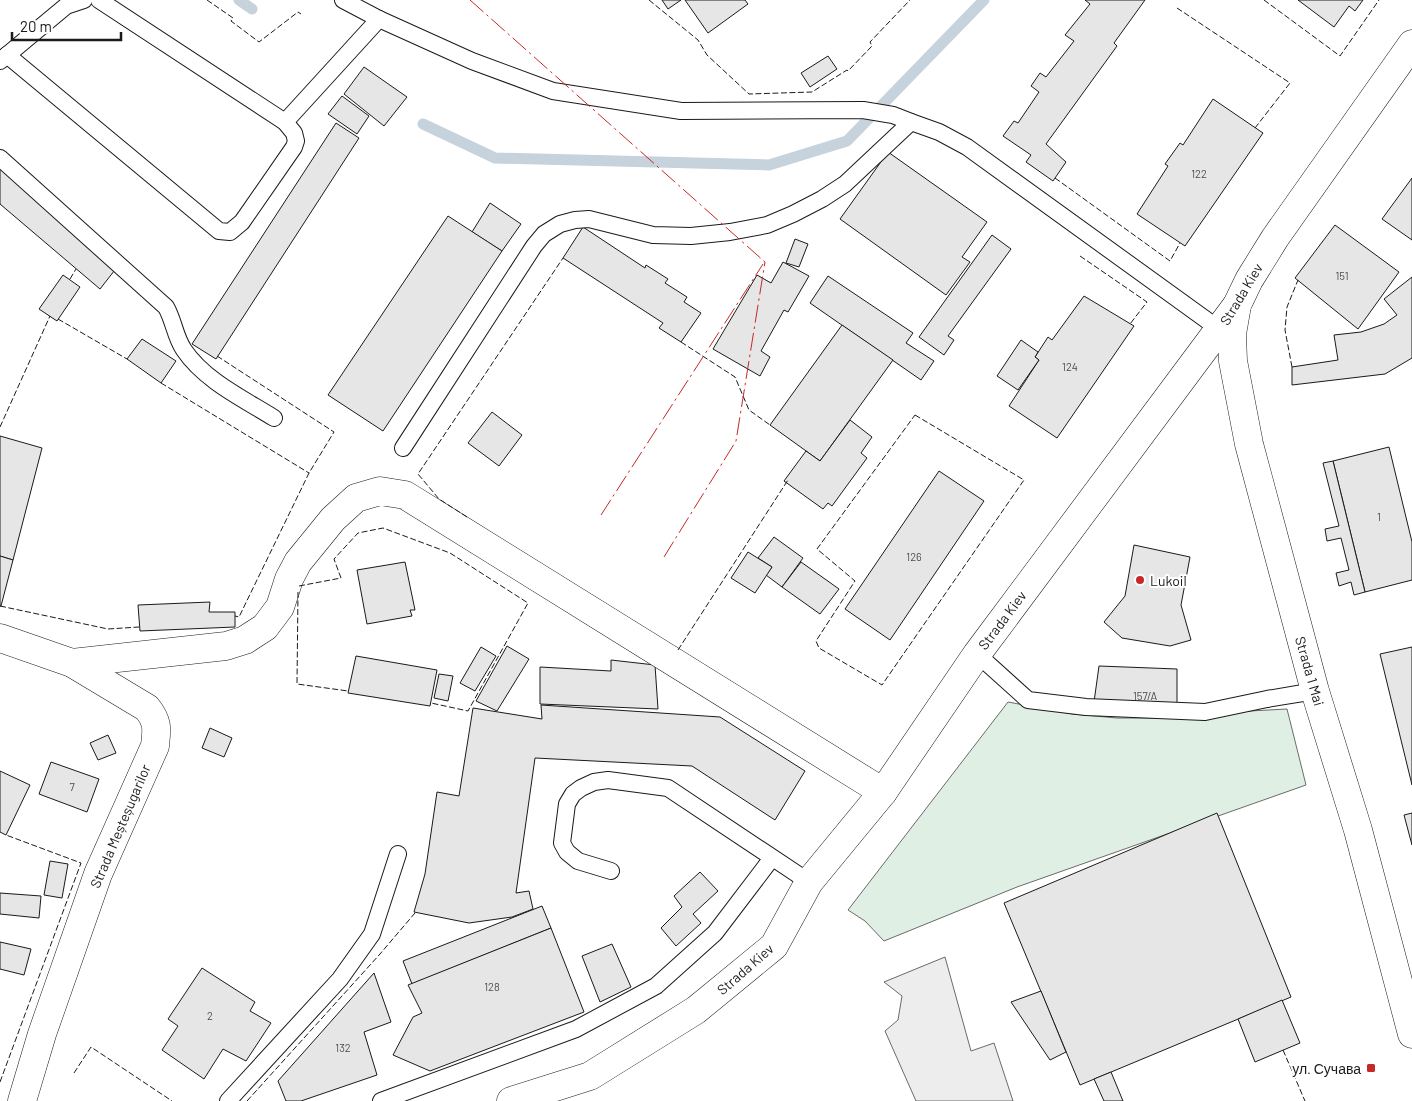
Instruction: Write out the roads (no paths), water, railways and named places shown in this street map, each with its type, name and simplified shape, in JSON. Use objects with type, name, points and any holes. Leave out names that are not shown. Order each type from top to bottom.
[{"type":"street","name":"Strada Kiev","points":[[510,1101],[590,1076],[696,1010],[774,946],[809,882],[883,792],[977,654],[1237,305],[1249,280],[1275,238],[1412,44]]},
{"type":"street","name":"Strada 1 Mai","points":[[1237,305],[1232,334],[1233,361],[1242,414],[1315,691],[1405,974],[1412,1034]]},
{"type":"street","points":[[72,663],[226,646],[245,640],[265,627],[280,607],[289,578],[298,562],[333,519],[356,498],[380,490],[405,495],[668,656],[883,792]]},
{"type":"street","name":"Strada Meșteșugarilor","points":[[0,638],[72,663],[147,708],[156,719],[157,732],[151,755],[98,874],[42,1034],[22,1101]]},
{"type":"lane","points":[[84,0],[66,6],[3,58],[220,231],[226,233],[236,228],[292,151],[296,141],[294,133],[285,122],[99,0]]},
{"type":"lane","points":[[343,0],[379,19],[472,61],[553,91],[681,111],[863,110],[893,115],[939,132],[967,147],[1219,329]]},
{"type":"lane","points":[[285,122],[379,19]]},
{"type":"lane","points":[[403,448],[534,246],[544,234],[560,224],[589,219],[653,235],[691,236],[730,232],[767,225],[822,199],[845,184],[911,122]]},
{"type":"lane","points":[[0,158],[166,307],[172,317],[177,338],[184,350],[207,375],[274,418]]},
{"type":"lane","points":[[977,654],[1028,700],[1086,707],[1206,712],[1315,691]]},
{"type":"lane","points":[[611,871],[578,861],[567,852],[562,843],[567,804],[573,794],[594,782],[608,780],[668,788],[809,882]]},
{"type":"lane","points":[[228,1101],[340,979],[372,934],[398,854]]},
{"type":"lane","points":[[381,1101],[576,1029],[656,986],[715,933],[772,858]]},
{"type":"waterway","points":[[239,0],[252,9]]},
{"type":"waterway","points":[[423,124],[495,158],[769,165],[847,141],[984,0]]},
{"type":"place","name":"Lukoil","points":[[1140,580]]},
{"type":"place","name":"ул. Сучава","points":[[1371,1068]]}]
